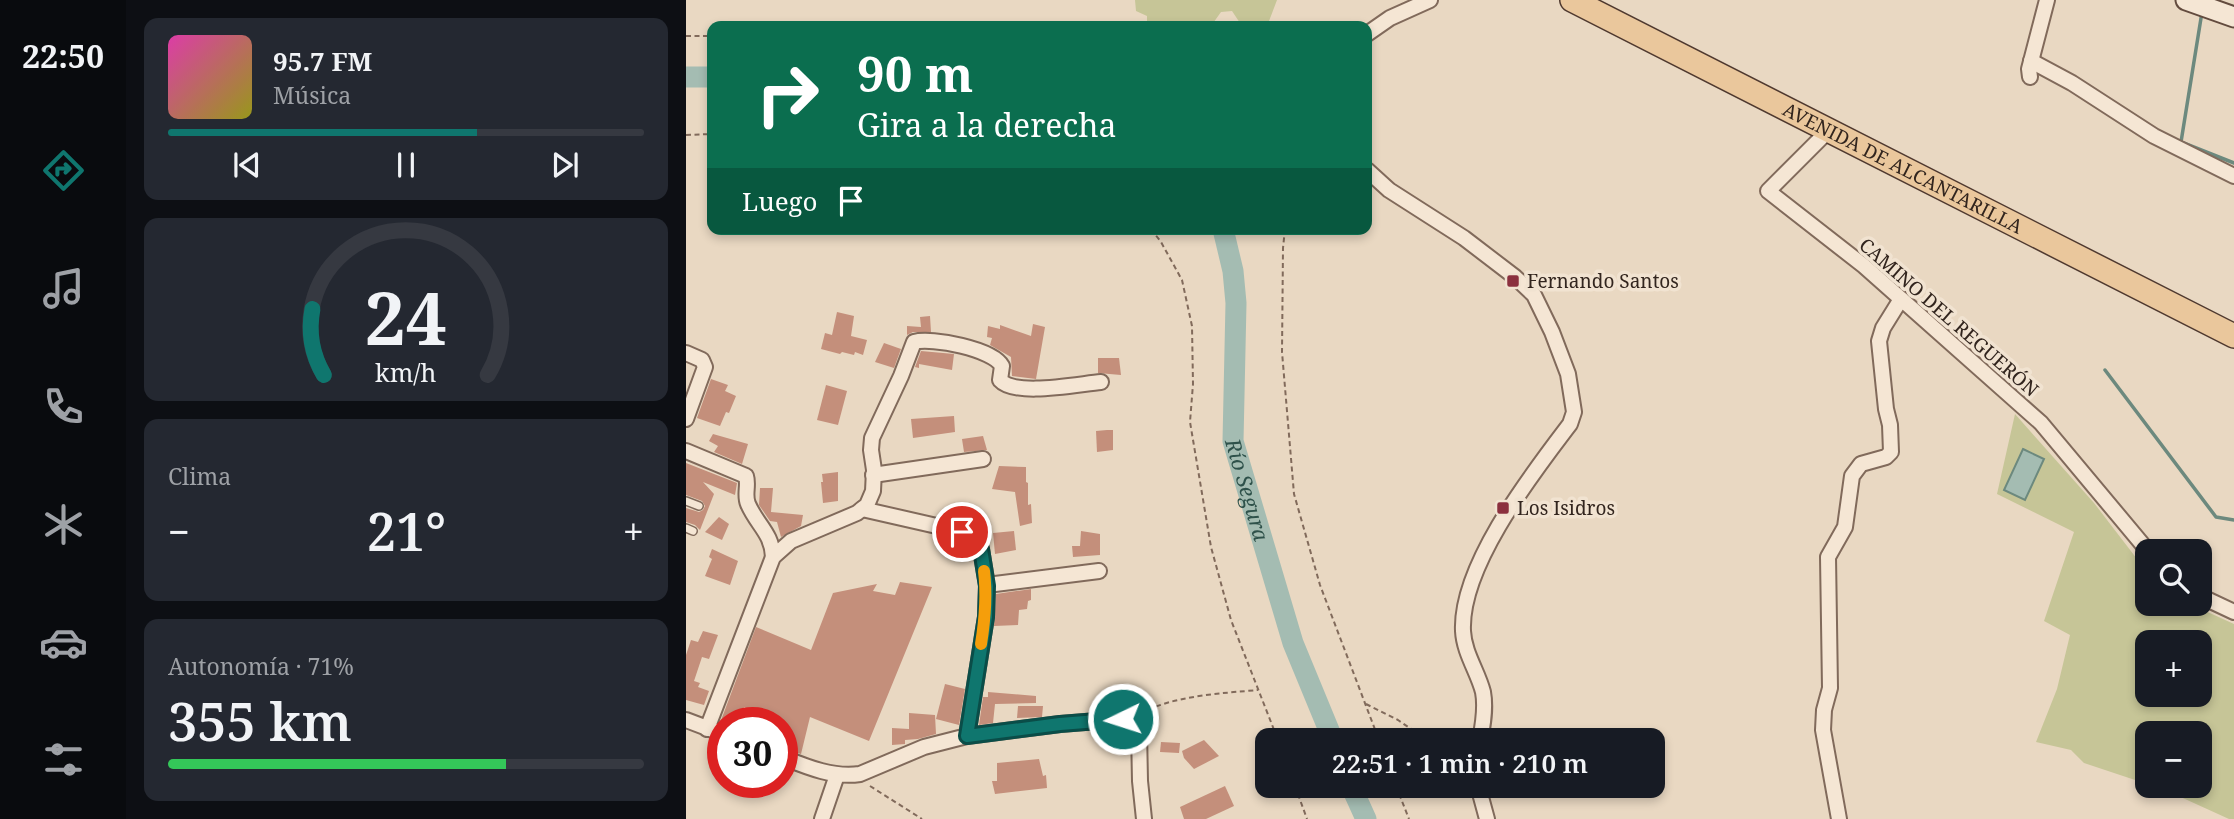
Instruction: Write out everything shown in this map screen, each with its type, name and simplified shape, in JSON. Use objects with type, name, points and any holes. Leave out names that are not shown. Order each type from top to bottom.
[{"type":"main road","name":"AVENIDA DE ALCANTARILLA","points":[[1572,0],[2234,335]]},
{"type":"main road","points":[[2186,0],[2234,17]]},
{"type":"street","points":[[1372,31],[1390,18],[1430,0]]},
{"type":"street","points":[[2031,76],[2029,69],[2047,0]]},
{"type":"street","points":[[2031,61],[2072,83],[2154,136],[2234,176]]},
{"type":"street","name":"CAMINO DEL REGUERÓN","points":[[1829,130],[1768,191],[1864,266],[2042,424],[2138,539]]},
{"type":"street","points":[[1372,175],[1389,190],[1464,238],[1534,295],[1552,332],[1573,395],[1574,412],[1570,424],[1505,515],[1477,570],[1467,600],[1463,635],[1483,693],[1485,711],[1482,728]]},
{"type":"street","points":[[1839,819],[1823,730],[1824,710],[1830,688],[1828,556],[1845,527],[1852,476],[1861,464],[1886,457],[1891,452],[1879,341],[1883,328],[1901,299]]},
{"type":"street","points":[[773,557],[791,541],[857,513],[867,505],[873,491],[872,438],[916,340],[953,344],[994,357],[1002,366],[1000,380],[1010,387],[1036,388],[1101,382]]},
{"type":"street","points":[[686,353],[702,360],[705,368],[686,419]]},
{"type":"street","points":[[686,451],[746,476],[746,497],[772,545],[773,557],[715,707]]},
{"type":"street","points":[[873,475],[982,459]]},
{"type":"street","points":[[862,509],[962,532],[981,549],[987,586],[986,617],[967,736]]},
{"type":"street","points":[[987,586],[1099,571]]},
{"type":"street","points":[[2212,602],[2234,612]]},
{"type":"street","points":[[798,762],[837,775],[853,775],[924,747],[967,736],[1116,719],[1129,720],[1139,731],[1144,819]]},
{"type":"street","points":[[686,720],[707,729]]},
{"type":"street","points":[[822,819],[837,775]]},
{"type":"street","points":[[1481,798],[1487,819]]},
{"type":"lane","points":[[686,501],[699,506]]},
{"type":"path","points":[[686,36],[707,36]]},
{"type":"path","points":[[686,135],[707,134]]},
{"type":"path","points":[[1156,235],[1182,280],[1192,326],[1190,422],[1211,547],[1231,620],[1273,728]]},
{"type":"path","points":[[1284,235],[1282,352],[1294,494],[1320,585],[1374,728]]},
{"type":"path","points":[[1133,723],[1143,712],[1165,704],[1202,695],[1259,690]]},
{"type":"path","points":[[1365,704],[1410,728]]},
{"type":"path","points":[[853,775],[922,819]]},
{"type":"path","points":[[1299,798],[1307,819]]},
{"type":"path","points":[[1401,798],[1409,819]]},
{"type":"shaded area","points":[[1135,0],[1277,0],[1269,21],[1239,21],[1232,11],[1221,12],[1215,21],[1147,21],[1147,16],[1136,11]]},
{"type":"shaded area","points":[[2015,414],[2094,503],[2135,556],[2135,616],[2212,614],[2234,624],[2234,819],[2183,798],[2212,798],[2212,721],[2135,721],[2135,780],[2084,763],[2071,750],[2036,742],[2057,689],[2070,635],[2044,621],[2074,532],[1997,494]]},
{"type":"shaded area","points":[[2023,449],[2044,459],[2025,500],[2004,490]]},
{"type":"building","points":[[837,312],[854,316],[851,336],[867,340],[863,355],[855,352],[854,355],[842,352],[840,354],[821,349],[825,333],[832,335]]},
{"type":"building","points":[[930,316],[931,332],[913,332],[907,335],[907,326],[921,327],[920,317]]},
{"type":"building","points":[[1033,324],[1045,327],[1036,379],[1012,376],[1011,357],[990,345],[992,338],[987,337],[988,326],[1000,329],[1000,325],[1031,336]]},
{"type":"building","points":[[884,343],[901,349],[894,368],[875,362]]},
{"type":"building","points":[[921,351],[954,354],[952,370],[919,364],[919,368],[915,367]]},
{"type":"building","points":[[1098,358],[1119,358],[1121,375],[1098,373]]},
{"type":"building","points":[[711,379],[728,385],[725,391],[736,396],[720,426],[697,418]]},
{"type":"building","points":[[826,385],[847,391],[838,425],[817,420]]},
{"type":"building","points":[[954,416],[955,432],[913,438],[911,419]]},
{"type":"building","points":[[1113,430],[1113,450],[1097,452],[1096,431]]},
{"type":"building","points":[[713,434],[748,444],[742,464],[714,452],[718,446],[709,441]]},
{"type":"building","points":[[983,436],[987,450],[964,452],[962,439]]},
{"type":"building","points":[[686,463],[737,483],[735,495],[703,482],[714,494],[700,530],[686,522],[686,508],[699,512],[705,506],[702,501],[686,495]]},
{"type":"building","points":[[999,466],[1026,467],[1032,523],[1020,526],[1015,492],[992,489]]},
{"type":"building","points":[[838,472],[838,501],[823,503],[822,474]]},
{"type":"building","points":[[760,488],[773,488],[771,512],[803,515],[801,526],[781,537],[777,522],[770,521],[759,505]]},
{"type":"building","points":[[719,517],[729,524],[722,540],[705,532]]},
{"type":"building","points":[[1014,531],[1016,550],[995,554],[993,533]]},
{"type":"building","points":[[1081,531],[1100,534],[1100,555],[1073,557],[1072,546],[1080,546]]},
{"type":"building","points":[[712,549],[738,561],[730,585],[705,576],[712,559],[709,557]]},
{"type":"building","points":[[900,582],[932,587],[869,741],[810,717],[801,754],[798,753],[798,707],[726,707],[756,627],[811,650],[833,593],[877,584],[873,591],[895,595]]},
{"type":"building","points":[[1031,589],[1031,600],[1028,601],[1027,609],[1019,610],[1018,625],[994,626],[996,594]]},
{"type":"building","points":[[703,631],[718,635],[709,659],[702,657],[694,681],[700,683],[698,687],[709,691],[704,705],[686,700],[686,655],[691,640],[698,642]]},
{"type":"building","points":[[945,684],[965,689],[959,725],[936,719]]},
{"type":"building","points":[[988,692],[1036,696],[1036,703],[995,704],[993,723],[979,725],[983,697],[988,697]]},
{"type":"building","points":[[1018,706],[1043,706],[1042,717],[1017,718]]},
{"type":"building","points":[[909,713],[935,715],[936,734],[905,740],[905,744],[892,745],[892,728],[909,729]]},
{"type":"building","points":[[1204,740],[1219,756],[1194,769],[1184,758],[1182,751]]},
{"type":"building","points":[[1161,742],[1180,743],[1179,753],[1160,752]]},
{"type":"building","points":[[1039,759],[1043,776],[1046,775],[1047,788],[995,794],[992,781],[997,781],[997,763]]},
{"type":"building","points":[[1225,786],[1234,806],[1206,819],[1184,819],[1180,807]]},
{"type":"waterway","points":[[2202,12],[2181,142],[2234,163]]},
{"type":"waterway","name":"Río Segura","points":[[686,77],[707,77]]},
{"type":"waterway","name":"Río Segura","points":[[1224,235],[1233,271],[1236,303],[1233,441],[1293,643],[1328,728]]},
{"type":"waterway","points":[[2105,370],[2216,517],[2234,520]]},
{"type":"waterway","name":"Río Segura","points":[[1356,798],[1366,819]]},
{"type":"slow traffic","points":[[981,644],[986,617],[987,586],[984,571]]},
{"type":"place","name":"Fernando Santos","points":[[1513,281]]},
{"type":"place","name":"Los Isidros","points":[[1503,508]]},
{"type":"route","points":[[962,532],[981,549],[987,586],[986,617],[967,736],[1123,719]]}]
